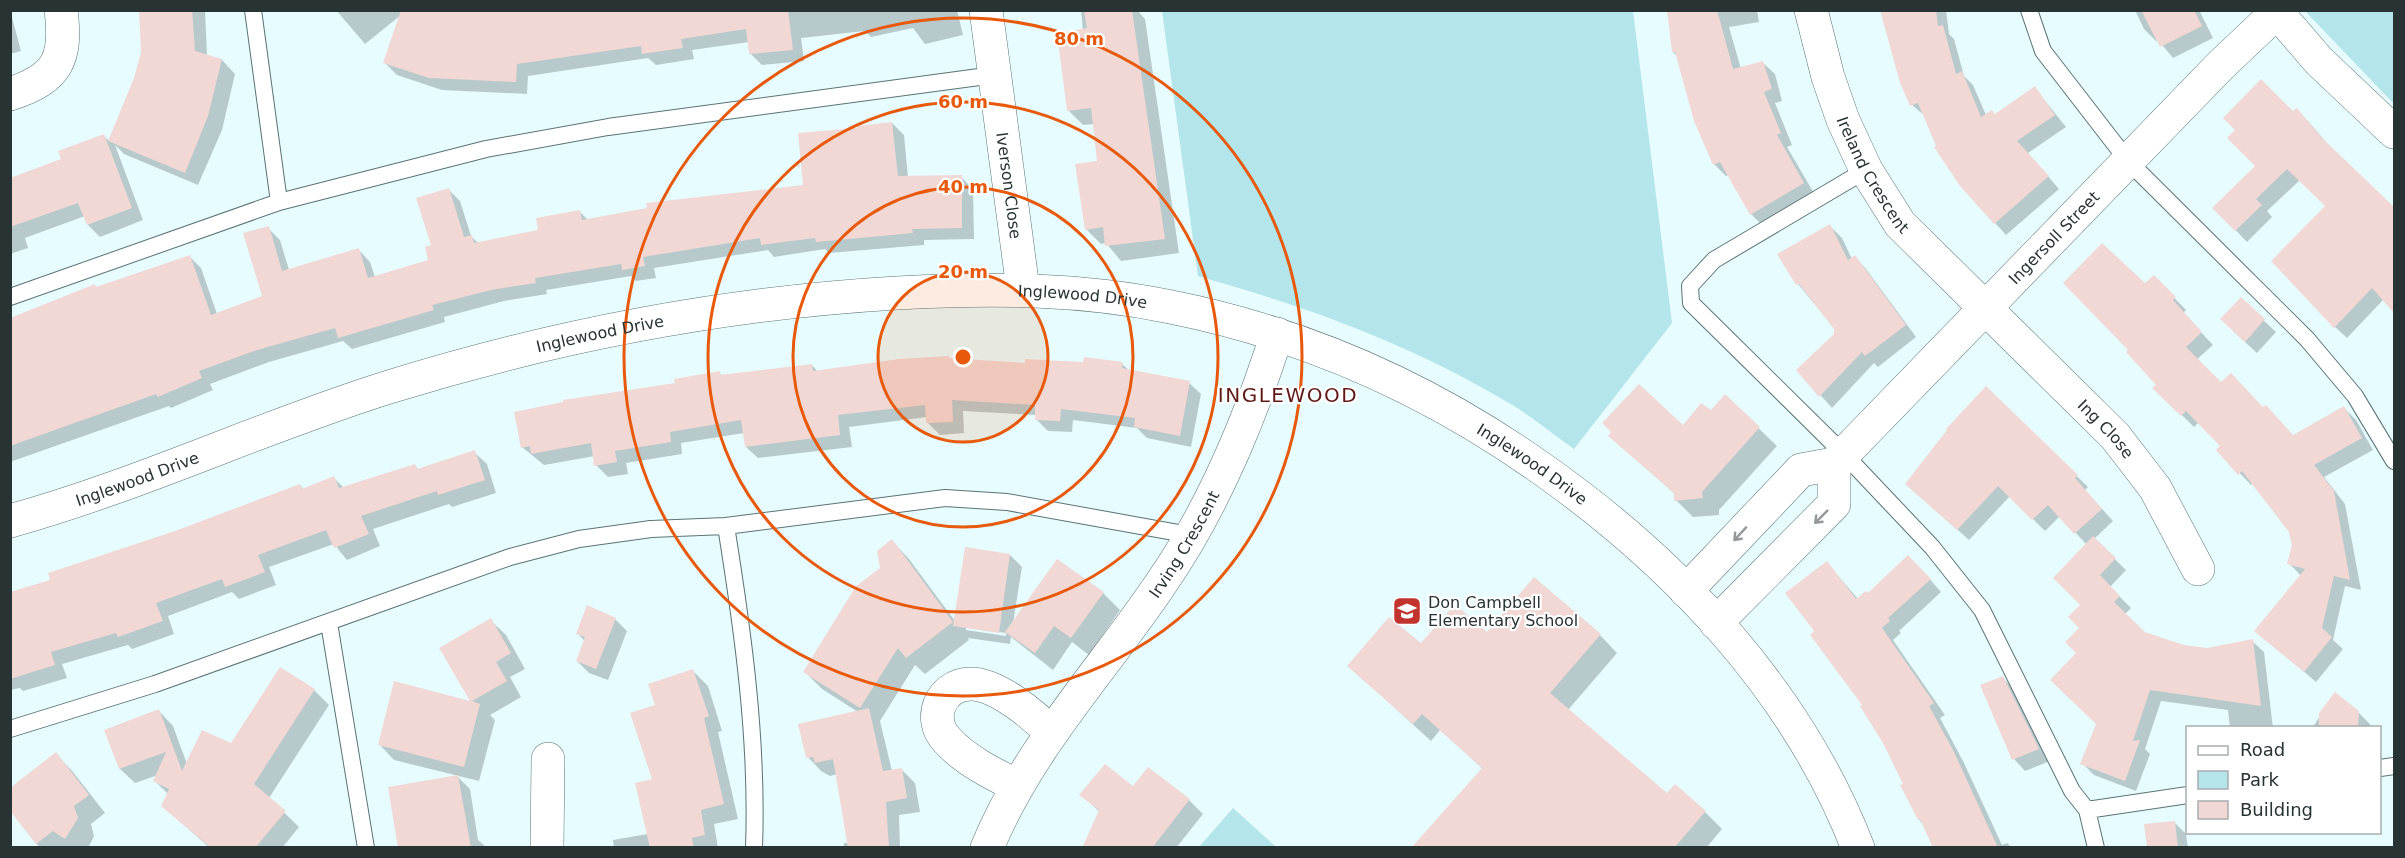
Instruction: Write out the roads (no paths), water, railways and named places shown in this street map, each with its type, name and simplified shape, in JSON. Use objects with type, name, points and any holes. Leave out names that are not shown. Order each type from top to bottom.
[{"type":"street","points":[[10,94],[52,71],[60,57],[64,41],[61,10]]},
{"type":"street","name":"Iverson Close","points":[[986,10],[1023,289]]},
{"type":"street","name":"Ireland Crescent","points":[[1811,10],[1828,77],[1866,170],[1900,224],[1986,309]]},
{"type":"street","points":[[2277,11],[2319,61],[2394,132]]},
{"type":"street","name":"Ingersoll Street","points":[[1839,459],[2221,65],[2277,11]]},
{"type":"street","name":"Inglewood Drive","points":[[10,521],[89,497],[311,413],[391,386],[600,332],[734,309],[836,297],[1023,289],[1103,296],[1170,306],[1277,334],[1373,372],[1461,415],[1503,440],[1593,504],[1686,591],[1748,658],[1796,724],[1845,814],[1858,848]]},
{"type":"street","name":"Ing Close","points":[[1986,309],[2115,436],[2155,488],[2198,569]]},
{"type":"street","name":"Irving Crescent","points":[[987,848],[1017,786],[1052,734],[1158,589],[1190,535],[1236,446],[1263,380],[1277,334]]},
{"type":"street","points":[[1686,591],[1801,470],[1839,459],[1834,504],[1716,623]]},
{"type":"street","points":[[1017,786],[963,755],[946,739],[937,723],[938,704],[951,689],[970,684],[994,690],[1028,712],[1052,734]]},
{"type":"street","points":[[547,848],[548,759]]},
{"type":"lane","points":[[253,10],[279,202]]},
{"type":"lane","points":[[2029,10],[2043,51],[2128,161],[2307,339],[2355,396],[2394,461]]},
{"type":"lane","points":[[10,297],[279,202],[486,149],[597,129],[994,75]]},
{"type":"lane","points":[[1866,170],[1714,260],[1690,286],[1690,303],[1839,459],[1932,547],[1982,610],[2072,791],[2087,810],[2096,848]]},
{"type":"lane","points":[[10,729],[155,684],[329,623],[381,601],[436,585],[510,557],[579,539],[651,529],[726,526],[945,498],[1007,502],[1190,535]]},
{"type":"lane","points":[[726,526],[752,734],[756,790],[754,848]]},
{"type":"lane","points":[[329,623],[366,848]]},
{"type":"lane","points":[[2087,810],[2186,795]]},
{"type":"place","name":"Don Campbell Elementary School","points":[[1407,611]]},
{"type":"district","name":"INGLEWOOD","points":[[1288,395]]}]
